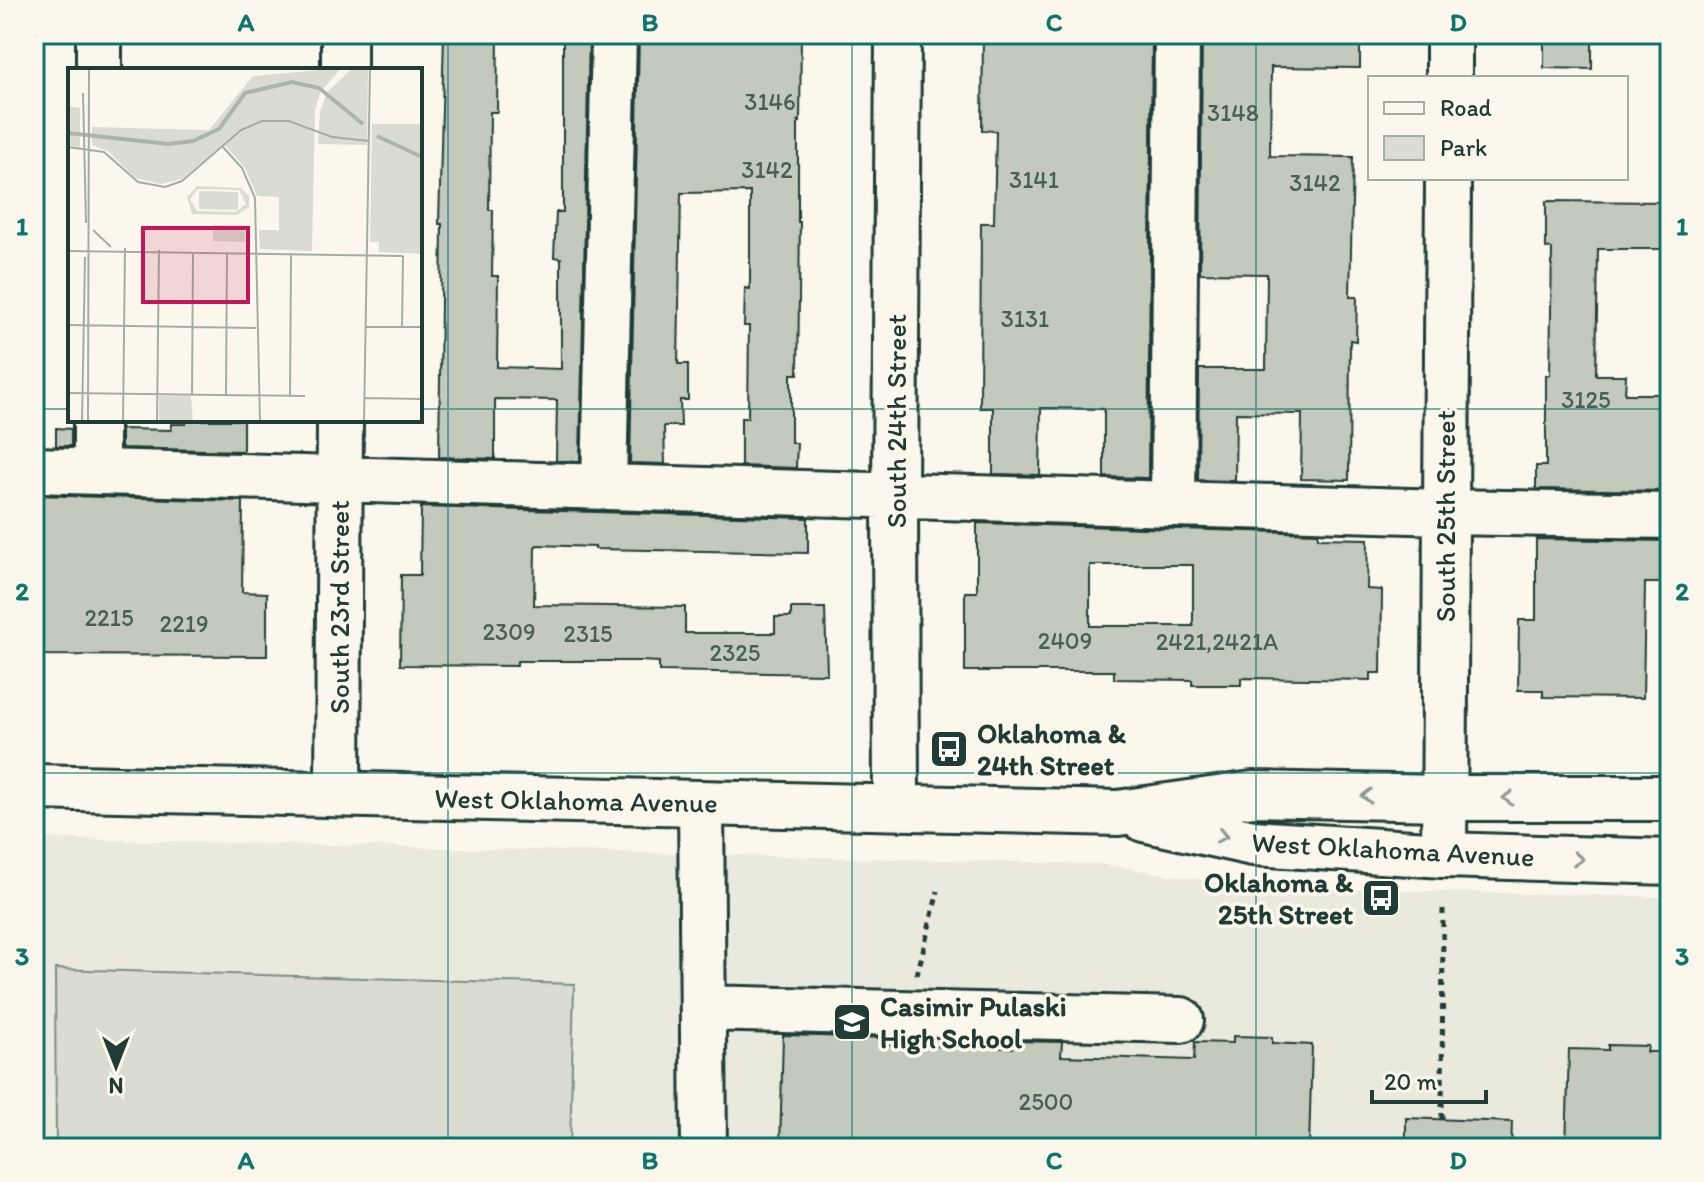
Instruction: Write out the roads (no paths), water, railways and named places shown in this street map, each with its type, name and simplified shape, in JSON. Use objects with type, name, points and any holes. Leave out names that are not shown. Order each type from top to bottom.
[{"type":"main road","points":[[99,34],[99,68]]},
{"type":"main road","points":[[344,34],[344,68]]},
{"type":"main road","points":[[604,486],[614,34]]},
{"type":"main road","name":"South 24th Street","points":[[896,807],[898,34]]},
{"type":"main road","points":[[1173,504],[1177,34]]},
{"type":"main road","points":[[1449,34],[1449,76]]},
{"type":"main road","name":"South 25th Street","points":[[1444,855],[1448,180]]},
{"type":"main road","points":[[96,422],[96,471]]},
{"type":"main road","name":"South 23rd Street","points":[[338,794],[340,422]]},
{"type":"main road","points":[[34,470],[1670,516]]},
{"type":"main road","name":"West Oklahoma Avenue","points":[[34,787],[1118,813],[1253,794],[1670,798]]},
{"type":"main road","points":[[701,803],[704,1148]]},
{"type":"main road","name":"West Oklahoma Avenue","points":[[1118,813],[1253,843],[1444,855],[1670,862]]},
{"type":"main road","points":[[703,1008],[1181,1020]]},
{"type":"place","name":"Oklahoma & 24th Street","points":[[949,749]]},
{"type":"place","name":"Oklahoma & 25th Street","points":[[1381,898]]},
{"type":"place","name":"Casimir Pulaski High School","points":[[852,1022]]}]
